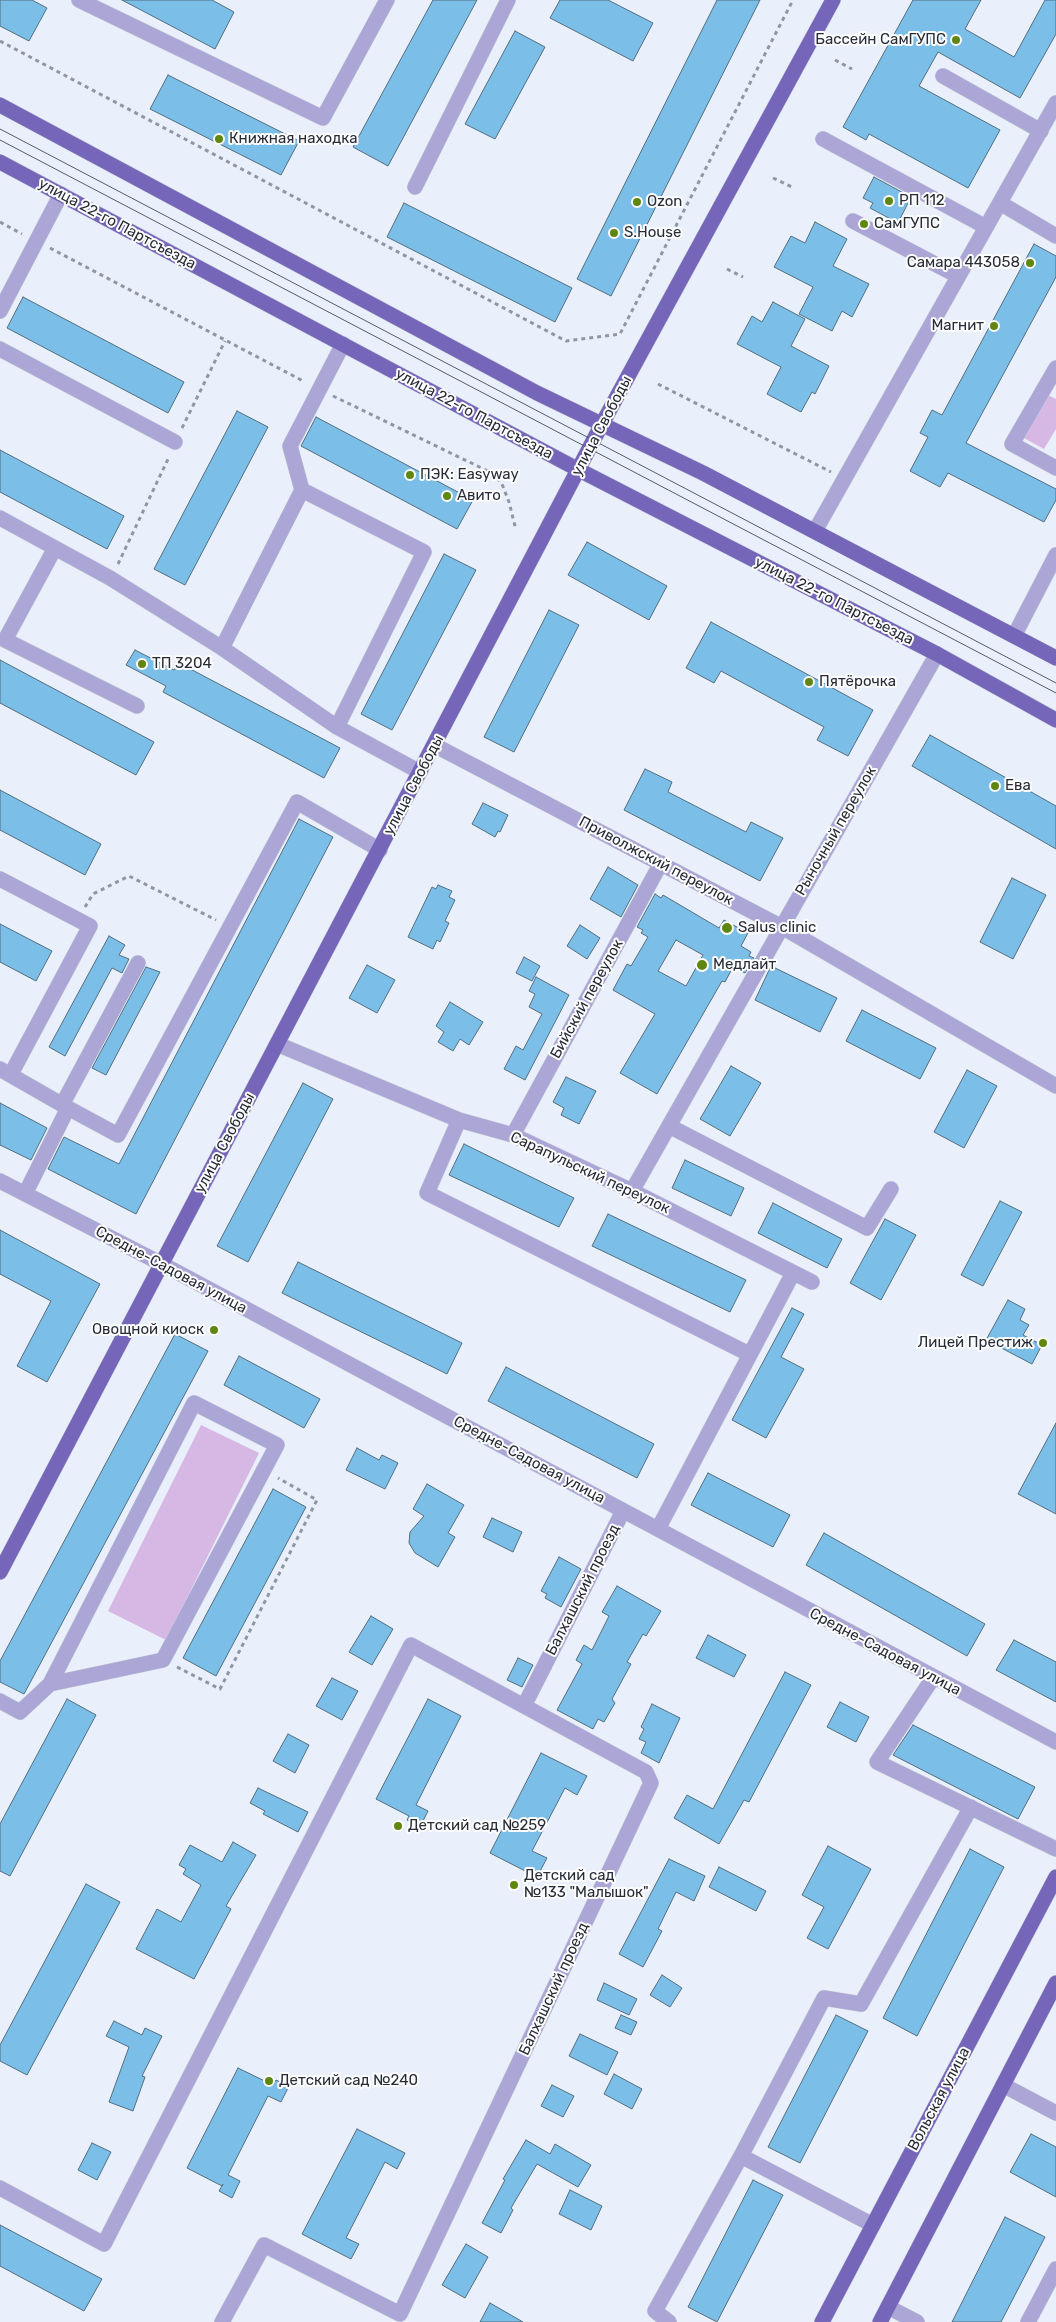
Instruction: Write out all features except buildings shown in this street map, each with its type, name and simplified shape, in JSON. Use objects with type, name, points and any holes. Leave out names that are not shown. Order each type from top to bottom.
[{"type":"main road","name":"улица Свободы","points":[[0,1572],[602,424],[833,0]]},
{"type":"main road","points":[[0,105],[528,388],[815,531],[1056,658]]},
{"type":"main road","name":"улица 22-го Партсъезда","points":[[0,162],[579,470],[937,654],[1056,720]]},
{"type":"main road","name":"Вольская улица","points":[[822,2322],[1056,1877]]},
{"type":"main road","points":[[880,2322],[1056,1983]]},
{"type":"street","points":[[79,0],[323,118],[386,0]]},
{"type":"street","points":[[416,187],[505,1]]},
{"type":"street","points":[[943,76],[1041,131]]},
{"type":"street","points":[[815,531],[1056,103]]},
{"type":"street","points":[[823,139],[986,227]]},
{"type":"street","points":[[0,311],[61,194]]},
{"type":"street","points":[[1000,203],[1056,236]]},
{"type":"street","points":[[853,221],[958,276]]},
{"type":"street","points":[[222,648],[302,490],[290,446],[343,344]]},
{"type":"street","points":[[0,349],[175,442]]},
{"type":"street","points":[[1056,368],[1012,444],[1056,468]]},
{"type":"street","points":[[302,490],[424,552],[337,727]]},
{"type":"street","points":[[0,518],[110,578],[222,648],[337,727],[420,772]]},
{"type":"street","points":[[55,548],[5,640],[137,706]]},
{"type":"street","points":[[1014,636],[1056,555]]},
{"type":"street","name":"Рыночный переулок","points":[[632,1191],[937,654]]},
{"type":"street","name":"Приволжский переулок","points":[[434,745],[782,927],[1056,1086]]},
{"type":"street","points":[[0,879],[90,926],[6,1071],[118,1135],[297,802],[380,850]]},
{"type":"street","name":"Бийский переулок","points":[[513,1136],[661,863]]},
{"type":"street","points":[[25,1194],[65,1106],[138,963]]},
{"type":"street","name":"Сарапульский переулок","points":[[277,1044],[459,1120],[513,1136],[632,1191],[812,1282]]},
{"type":"street","points":[[459,1120],[427,1193],[749,1354]]},
{"type":"street","points":[[669,1126],[867,1228],[891,1189]]},
{"type":"street","name":"Средне-Садовая улица","points":[[0,1181],[162,1264],[933,1678],[1056,1742]]},
{"type":"street","points":[[658,1529],[793,1272]]},
{"type":"street","points":[[0,1702],[20,1712],[50,1684],[194,1403],[277,1445],[163,1660],[50,1684]]},
{"type":"street","name":"Балхашский проезд","points":[[222,2322],[264,2245],[400,2314],[652,1783],[646,1772],[524,1706],[623,1511]]},
{"type":"street","points":[[0,2188],[104,2244],[411,1645],[524,1706]]},
{"type":"street","points":[[933,1678],[877,1762],[1056,1849]]},
{"type":"street","points":[[669,2322],[655,2310],[824,1998],[861,2004],[971,1807]]},
{"type":"street","points":[[1003,2085],[1056,2113]]},
{"type":"street","points":[[740,2156],[873,2225]]},
{"type":"street","points":[[1028,2322],[1056,2269]]},
{"type":"street","points":[[888,2307],[917,2322]]},
{"type":"path","points":[[0,41],[566,341],[620,334],[793,0]]},
{"type":"path","points":[[835,60],[852,69]]},
{"type":"path","points":[[773,178],[792,187]]},
{"type":"path","points":[[0,222],[137,292],[225,341],[320,390],[494,474],[502,484],[516,530]]},
{"type":"path","points":[[727,269],[743,276]]},
{"type":"path","points":[[110,578],[157,486],[175,442],[225,341]]},
{"type":"path","points":[[658,384],[845,479]]},
{"type":"path","points":[[78,920],[93,894],[129,876],[230,927]]},
{"type":"path","points":[[163,1660],[220,1689],[317,1500],[264,1470]]},
{"type":"shaded area","points":[[1046,394],[1056,399],[1056,429],[1044,449],[1022,437]]},
{"type":"shaded area","points":[[201,1425],[259,1453],[166,1640],[108,1611]]},
{"type":"tram line","points":[[0,129],[1056,683]]},
{"type":"tram line","points":[[0,140],[1056,693]]},
{"type":"place","name":"Бассейн СамГУПС","points":[[956,40]]},
{"type":"place","name":"Книжная находка","points":[[219,139]]},
{"type":"place","name":"РП 112","points":[[889,201]]},
{"type":"place","name":"Ozon","points":[[637,202]]},
{"type":"place","name":"СамГУПС","points":[[864,224]]},
{"type":"place","name":"S.House","points":[[614,233]]},
{"type":"place","name":"Самара 443058","points":[[1030,263]]},
{"type":"place","name":"Магнит","points":[[994,326]]},
{"type":"place","name":"ПЭК: Easyway","points":[[410,475]]},
{"type":"place","name":"Авито","points":[[447,496]]},
{"type":"place","name":"ТП 3204","points":[[142,664]]},
{"type":"place","name":"Пятёрочка","points":[[809,682]]},
{"type":"place","name":"Ева","points":[[995,786]]},
{"type":"place","name":"Salus clinic","points":[[727,928]]},
{"type":"place","name":"Медлайт","points":[[702,965]]},
{"type":"place","name":"Овощной киоск","points":[[214,1330]]},
{"type":"place","name":"Лицей Престиж","points":[[1043,1343]]},
{"type":"place","name":"Детский сад №259","points":[[398,1826]]},
{"type":"place","name":"Детский сад №133 \"Малышок\"","points":[[514,1885]]},
{"type":"place","name":"Детский сад №240","points":[[269,2081]]}]
